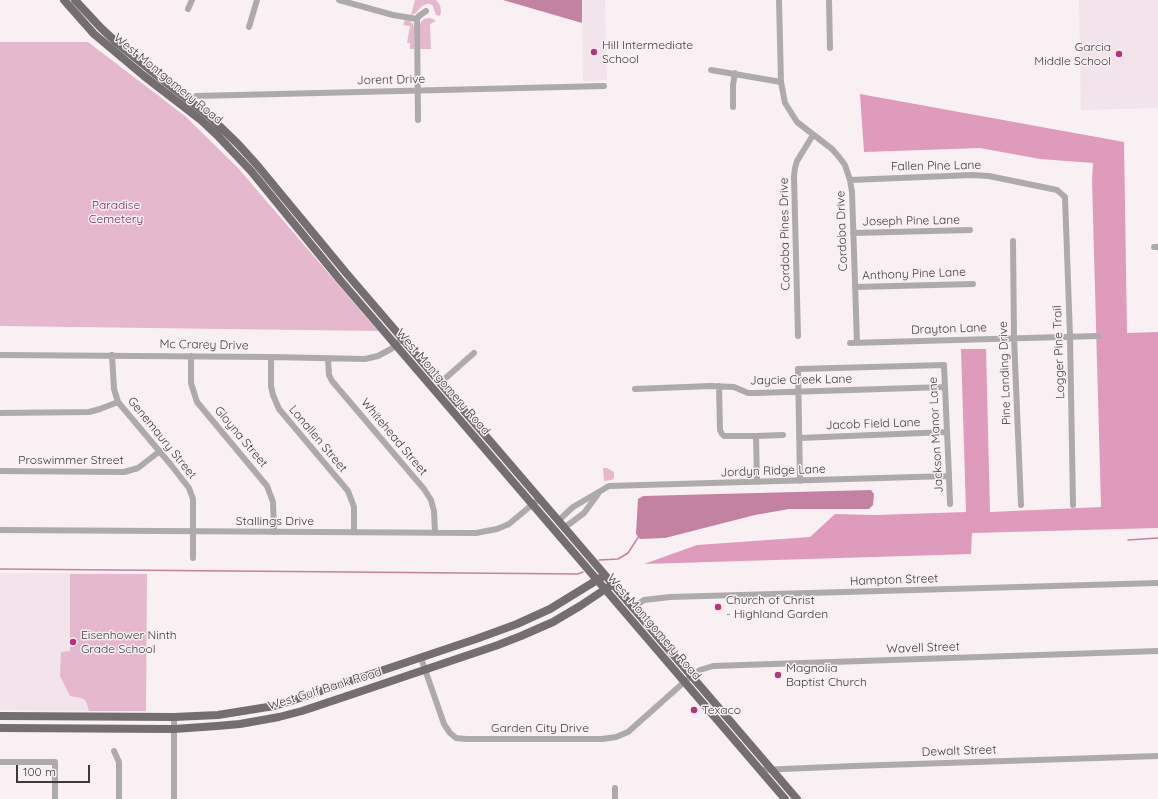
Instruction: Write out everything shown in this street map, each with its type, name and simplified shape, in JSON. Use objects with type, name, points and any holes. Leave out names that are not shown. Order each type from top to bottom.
[{"type":"main road","name":"West Montgomery Road","points":[[64,0],[90,29],[111,48],[201,120],[251,171],[340,280],[440,383],[536,502],[558,520],[601,578]]},
{"type":"main road","name":"West Montgomery Road","points":[[75,0],[116,42],[224,129],[257,165],[347,274],[399,342],[688,679],[797,799]]},
{"type":"main road","name":"West Gulf Bank Road","points":[[0,716],[174,717],[218,715],[291,701],[421,658],[517,624],[550,609],[601,578]]},
{"type":"main road","name":"West Montgomery Road","points":[[609,587],[632,608],[760,770],[785,799]]},
{"type":"main road","name":"West Gulf Bank Road","points":[[0,728],[174,729],[217,726],[263,720],[302,711],[426,670],[521,636],[552,622],[609,587]]},
{"type":"main road","points":[[517,624],[521,636]]},
{"type":"main road","points":[[342,684],[347,696]]},
{"type":"main road","points":[[260,708],[263,720]]},
{"type":"main road","points":[[83,716],[83,729]]},
{"type":"street","points":[[188,9],[192,0]]},
{"type":"street","points":[[249,27],[257,0]]},
{"type":"street","points":[[339,0],[393,15],[417,19]]},
{"type":"street","name":"Cordoba Drive","points":[[780,0],[781,82],[785,103],[797,122],[832,149],[839,157],[845,165],[850,180],[852,192],[857,343]]},
{"type":"street","points":[[829,0],[830,48]]},
{"type":"street","points":[[418,120],[417,19],[426,11]]},
{"type":"street","points":[[711,70],[781,82]]},
{"type":"street","points":[[733,107],[733,85],[735,73]]},
{"type":"street","name":"Jorent Drive","points":[[180,104],[196,96],[604,86]]},
{"type":"street","name":"Cordoba Pines Drive","points":[[798,336],[794,168],[814,135]]},
{"type":"street","name":"Fallen Pine Lane","points":[[850,180],[972,175],[989,176],[1057,190],[1065,198]]},
{"type":"street","name":"Logger Pine Trail","points":[[1065,198],[1070,336],[1073,505]]},
{"type":"street","name":"Joseph Pine Lane","points":[[853,233],[970,230]]},
{"type":"street","name":"Pine Landing Drive","points":[[1013,241],[1014,338],[1021,505]]},
{"type":"street","name":"Anthony Pine Lane","points":[[855,287],[973,284]]},
{"type":"street","name":"Drayton Lane","points":[[850,343],[1098,336]]},
{"type":"street","name":"Mc Crarey Drive","points":[[0,354],[365,359],[378,356],[391,349],[399,342]]},
{"type":"street","points":[[440,383],[474,354]]},
{"type":"street","name":"Genemaury Street","points":[[112,355],[114,389],[118,402],[189,488],[193,499],[193,558]]},
{"type":"street","name":"Gloyna Street","points":[[191,356],[191,383],[197,402],[267,486],[273,502],[274,532]]},
{"type":"street","name":"Lonallen Street","points":[[271,357],[271,386],[279,409],[348,491],[354,507],[354,532]]},
{"type":"street","name":"Whitehead Street","points":[[328,358],[329,375],[332,381],[424,489],[431,500],[434,511],[434,532]]},
{"type":"street","name":"Jackson Manor Lane","points":[[798,391],[798,369],[944,365],[950,504]]},
{"type":"street","points":[[719,386],[720,430],[724,436],[783,435]]},
{"type":"street","name":"Jaycie Creek Lane","points":[[635,389],[719,386],[734,387],[748,393],[945,387]]},
{"type":"street","points":[[798,391],[800,481]]},
{"type":"street","points":[[0,413],[88,412],[100,410],[118,402]]},
{"type":"street","name":"Jacob Field Lane","points":[[799,438],[947,432]]},
{"type":"street","points":[[756,436],[757,482]]},
{"type":"street","name":"Proswimmer Street","points":[[0,471],[124,472],[138,468],[160,452]]},
{"type":"street","name":"Jordyn Ridge Lane","points":[[558,520],[573,507],[609,486],[949,476]]},
{"type":"street","points":[[564,528],[584,512],[599,492]]},
{"type":"street","name":"Stallings Drive","points":[[0,530],[476,533],[497,529],[509,524],[536,502]]},
{"type":"street","name":"Hampton Street","points":[[632,608],[644,600],[670,597],[1158,583]]},
{"type":"street","name":"Wavell Street","points":[[688,679],[700,670],[713,666],[1158,651]]},
{"type":"street","name":"Garden City Drive","points":[[421,658],[444,724],[450,733],[456,738],[466,739],[602,739],[616,737],[628,732],[688,679]]},
{"type":"street","points":[[174,717],[174,799]]},
{"type":"street","points":[[114,751],[119,762],[119,799]]},
{"type":"street","name":"Dewalt Street","points":[[760,770],[1158,756]]},
{"type":"street","points":[[0,762],[55,762],[56,799]]},
{"type":"street","points":[[615,788],[615,799]]},
{"type":"shaded area","points":[[503,0],[582,0],[582,23]]},
{"type":"shaded area","name":"Hill Intermediate School","points":[[582,0],[605,0],[607,80],[583,81]]},
{"type":"shaded area","name":"Garcia Middle School","points":[[1079,0],[1158,0],[1158,108],[1081,110]]},
{"type":"shaded area","points":[[860,94],[1124,142],[1127,333],[1158,332],[1158,528],[972,533],[971,554],[644,564],[697,545],[810,537],[835,514],[876,515],[966,512],[961,349],[986,349],[990,512],[1101,507],[1092,180],[1093,163],[1040,159],[980,148],[864,152]]},
{"type":"shaded area","points":[[871,490],[874,494],[873,505],[869,509],[789,509],[755,515],[665,538],[640,539],[636,534],[638,499],[643,496]]},
{"type":"shaded area","name":"Eisenhower Ninth Grade School","points":[[0,573],[147,574],[146,711],[0,710]]},
{"type":"green space","points":[[415,0],[436,0],[440,5],[440,16],[436,15],[433,6],[430,4],[422,6],[416,13],[411,15]]},
{"type":"green space","points":[[429,18],[436,21],[430,24],[431,49],[419,49],[419,26],[424,19]]},
{"type":"green space","points":[[405,20],[410,21],[413,24],[414,49],[410,49],[410,43],[407,43],[410,26],[403,25]]},
{"type":"green space","name":"Paradise Cemetery","points":[[0,42],[88,42],[185,116],[238,168],[378,331],[0,326]]},
{"type":"green space","points":[[603,468],[607,468],[614,472],[614,478],[612,480],[604,481]]},
{"type":"green space","points":[[70,574],[147,574],[146,711],[89,711],[85,700],[70,696],[60,676],[61,652],[70,651]]},
{"type":"waterway","points":[[599,560],[618,559],[628,553],[639,536]]},
{"type":"waterway","points":[[1128,540],[1158,538]]},
{"type":"waterway","points":[[0,569],[578,574],[583,572]]},
{"type":"place","name":"Hill Intermediate School","points":[[594,52]]},
{"type":"place","name":"Garcia Middle School","points":[[1119,54]]},
{"type":"place","name":"Church of Christ - Highland Garden","points":[[718,607]]},
{"type":"place","name":"Eisenhower Ninth Grade School","points":[[73,642]]},
{"type":"place","name":"Magnolia Baptist Church","points":[[778,675]]},
{"type":"place","name":"Texaco","points":[[694,710]]}]
